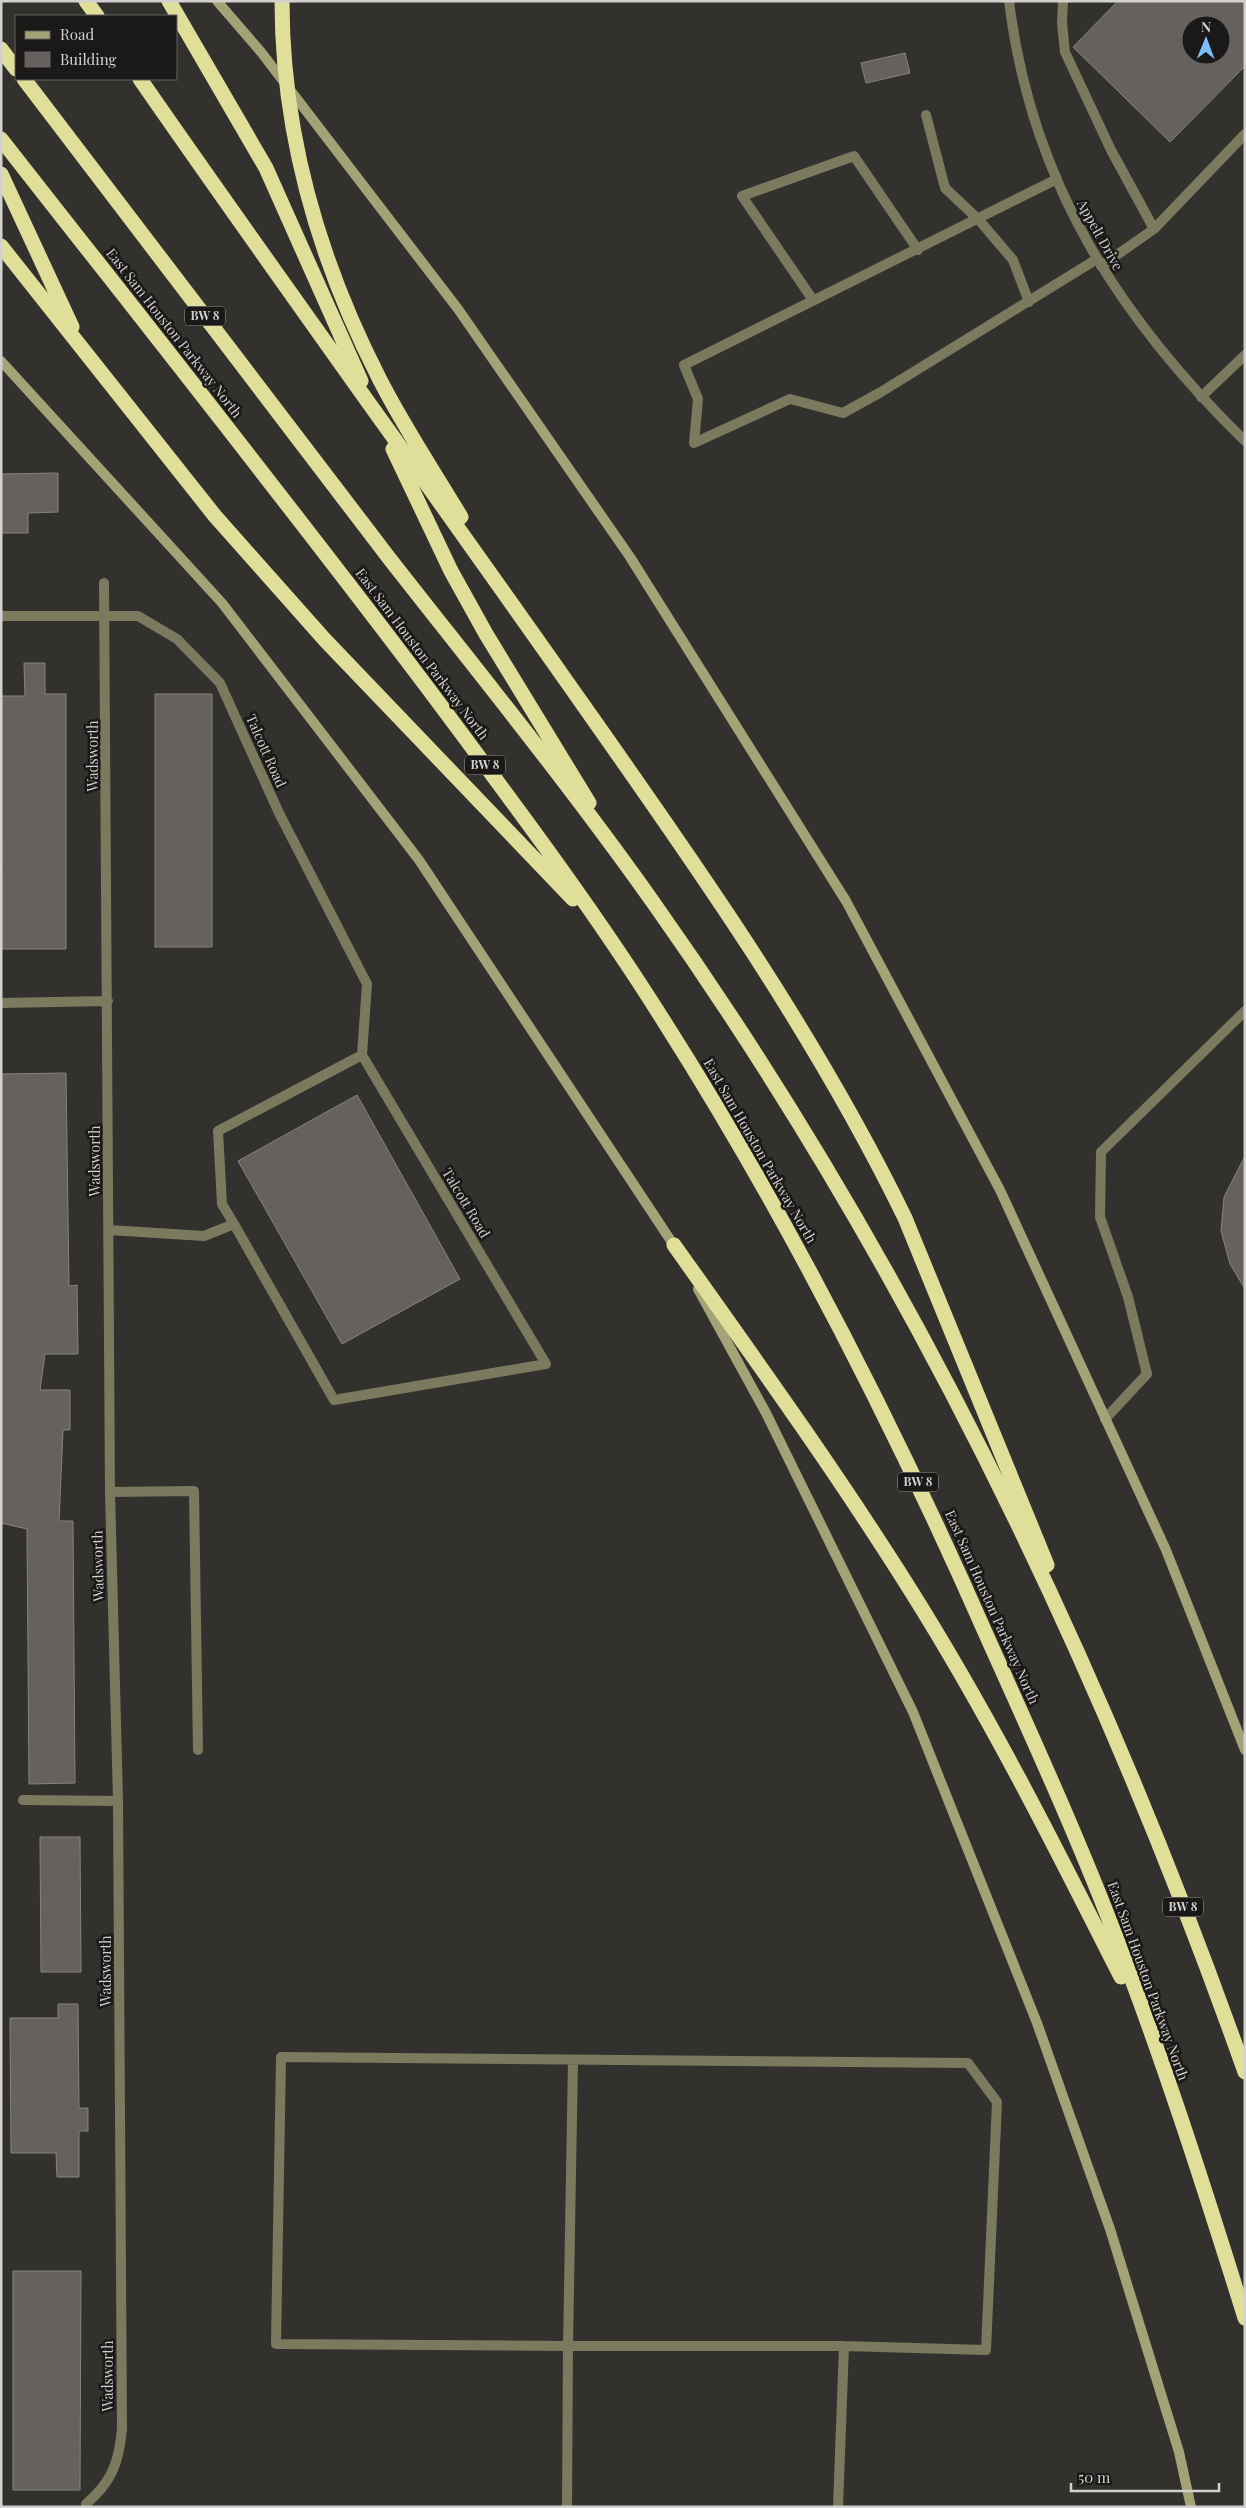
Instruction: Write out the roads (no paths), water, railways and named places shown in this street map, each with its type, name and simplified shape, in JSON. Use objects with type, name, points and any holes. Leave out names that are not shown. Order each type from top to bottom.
[{"type":"highway","points":[[86,1],[96,15]]},
{"type":"highway","points":[[169,1],[177,15]]},
{"type":"highway","points":[[282,1],[285,63],[293,126],[312,208],[331,268],[381,381],[514,607]]},
{"type":"highway","points":[[178,16],[266,168],[332,318],[451,571],[544,731],[655,905]]},
{"type":"highway","points":[[1,49],[15,68]]},
{"type":"highway","name":"BW 8","points":[[25,80],[386,554],[524,730],[655,905],[780,1096],[838,1189],[896,1293],[1007,1503],[1118,1742],[1245,2072]]},
{"type":"highway","points":[[141,80],[640,785],[780,993],[824,1065],[880,1166],[930,1275],[1118,1742]]},
{"type":"highway","name":"East Sam Houston Parkway North","points":[[1,139],[348,583],[550,853],[666,1023],[761,1182],[806,1262],[902,1449],[1052,1782],[1106,1911],[1156,2045],[1204,2187],[1245,2318]]},
{"type":"highway","points":[[1,174],[84,353]]},
{"type":"highway","points":[[1,246],[215,516],[325,640],[552,876],[617,949]]},
{"type":"highway","points":[[674,1246],[793,1413],[911,1591],[974,1699],[1038,1815],[1156,2045]]},
{"type":"main road","points":[[217,1],[260,52],[458,309],[630,557],[846,901],[1000,1190],[1166,1550],[1245,1750]]},
{"type":"main road","points":[[1,361],[222,604],[419,860],[674,1246],[766,1414],[914,1712],[1037,2023],[1110,2229],[1179,2452],[1191,2507]]},
{"type":"street","name":"Appelt Drive","points":[[1009,1],[1030,102],[1057,179],[1099,263],[1148,336],[1201,397],[1245,442]]},
{"type":"street","points":[[1063,1],[1062,23],[1065,52],[1111,150],[1154,229]]},
{"type":"street","points":[[926,115],[945,188],[979,220],[1013,260],[1029,302]]},
{"type":"street","points":[[1057,179],[979,220],[684,365],[698,399],[694,443],[790,399],[843,413],[881,392],[1154,229],[1245,134]]},
{"type":"street","points":[[814,300],[742,196],[854,156],[918,250]]},
{"type":"street","points":[[1201,397],[1245,355]]},
{"type":"street","name":"Wadsworth","points":[[86,2504],[102,2491],[116,2465],[122,2429],[118,1801],[110,1492],[106,616],[104,583]]},
{"type":"street","name":"Talcott Road","points":[[1,616],[138,616],[177,639],[220,683],[279,813],[367,984],[362,1055],[546,1364],[334,1400],[234,1224]]},
{"type":"street","points":[[1,1003],[108,1001]]},
{"type":"street","points":[[1105,1419],[1147,1374],[1128,1296],[1100,1217],[1101,1152],[1245,1011]]},
{"type":"street","points":[[109,1230],[204,1236],[234,1224],[222,1204],[218,1131],[362,1055]]},
{"type":"street","points":[[110,1492],[194,1491],[198,1750]]},
{"type":"street","points":[[23,1800],[118,1801]]},
{"type":"street","points":[[281,2057],[573,2060],[968,2063],[997,2102],[986,2350],[844,2346],[276,2344],[281,2057]]},
{"type":"street","points":[[567,2507],[573,2060]]},
{"type":"street","points":[[838,2507],[844,2346]]}]
